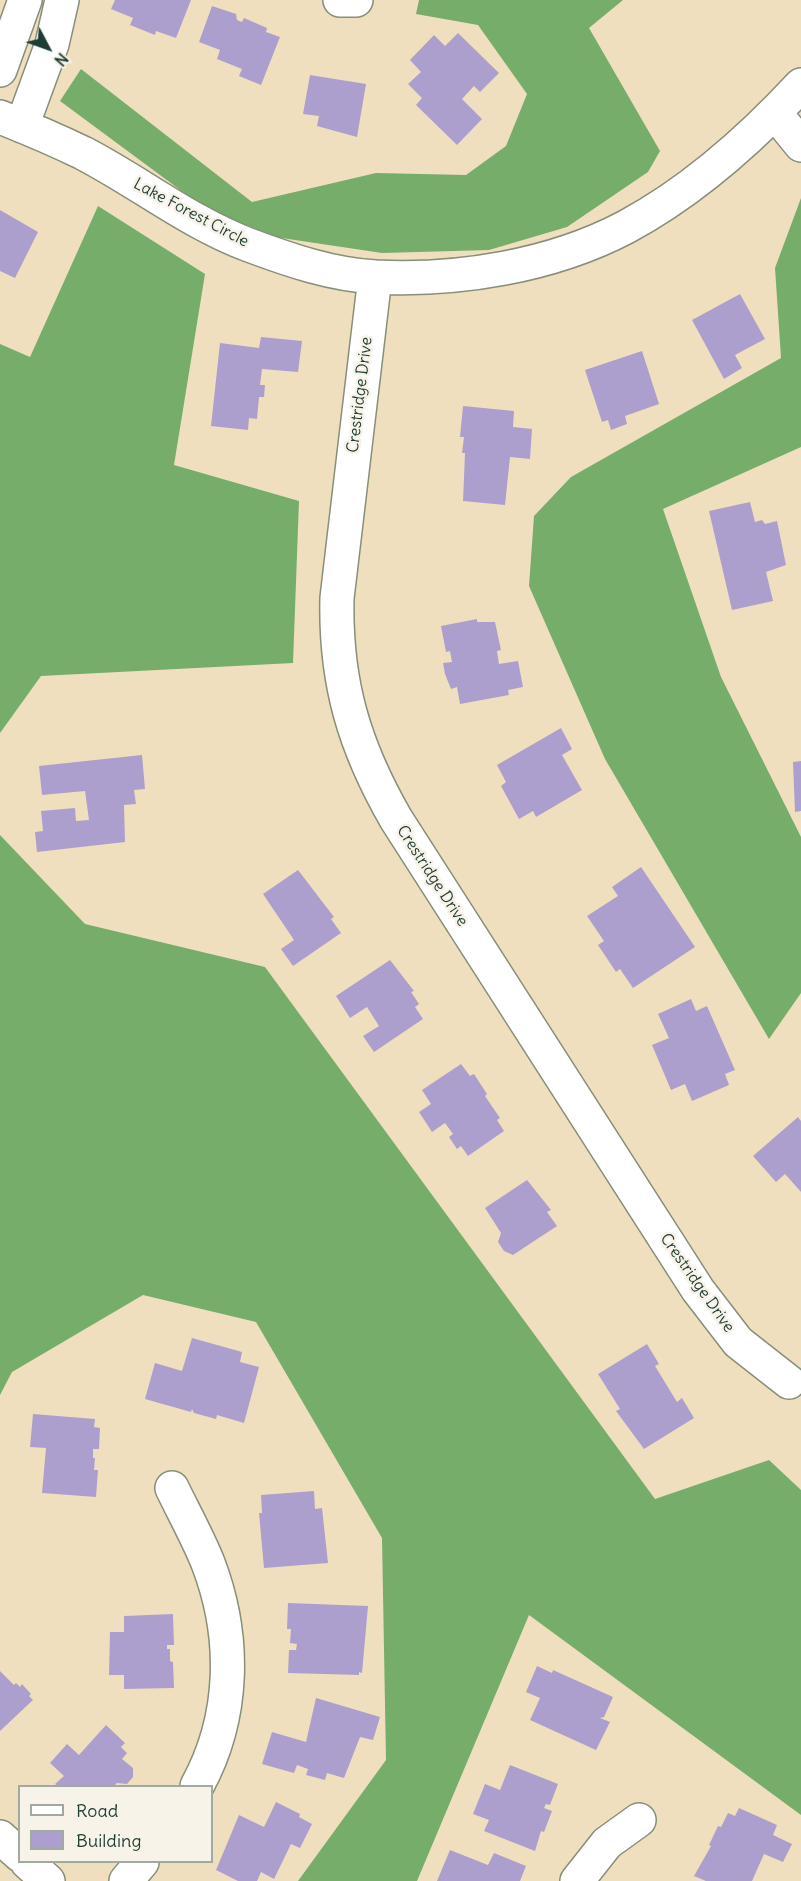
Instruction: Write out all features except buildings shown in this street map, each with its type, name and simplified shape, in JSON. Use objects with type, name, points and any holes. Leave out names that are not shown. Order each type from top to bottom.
[{"type":"street","points":[[0,70],[25,0]]},
{"type":"street","points":[[11,121],[52,44],[62,0]]},
{"type":"street","points":[[340,0],[356,0]]},
{"type":"street","name":"Lake Forest Circle","points":[[11,121],[83,154],[248,245],[302,263],[375,277],[440,277],[486,271],[541,258],[588,243],[626,227],[688,188],[756,133],[801,85]]},
{"type":"street","points":[[775,113],[801,145]]},
{"type":"street","name":"Crestridge Drive","points":[[375,277],[337,598],[336,635],[340,671],[358,744],[374,780],[396,819],[698,1290],[738,1342],[789,1382]]},
{"type":"street","points":[[172,1488],[208,1562],[220,1597],[226,1630],[228,1664],[226,1701],[217,1738],[197,1785]]},
{"type":"street","points":[[577,1881],[607,1843],[639,1820]]},
{"type":"street","points":[[0,1836],[18,1853]]},
{"type":"street","points":[[28,1863],[48,1881]]},
{"type":"street","points":[[126,1881],[141,1863]]},
{"type":"green space","points":[[419,0],[623,0],[589,28],[660,151],[648,172],[567,227],[489,250],[382,253],[275,237],[210,212],[60,101],[81,69],[252,202],[376,173],[466,175],[506,146],[527,94],[478,25],[416,14]]},
{"type":"green space","points":[[801,198],[801,447],[663,509],[721,677],[801,837],[801,993],[769,1039],[605,759],[529,586],[534,516],[571,477],[781,358],[775,268]]},
{"type":"green space","points":[[98,206],[205,274],[174,465],[299,501],[293,663],[41,676],[0,733],[0,344],[30,357]]},
{"type":"green space","points":[[0,835],[85,924],[265,967],[655,1499],[769,1460],[801,1490],[801,1815],[529,1615],[417,1881],[298,1881],[386,1760],[382,1538],[256,1322],[143,1295],[12,1372],[0,1395]]}]
